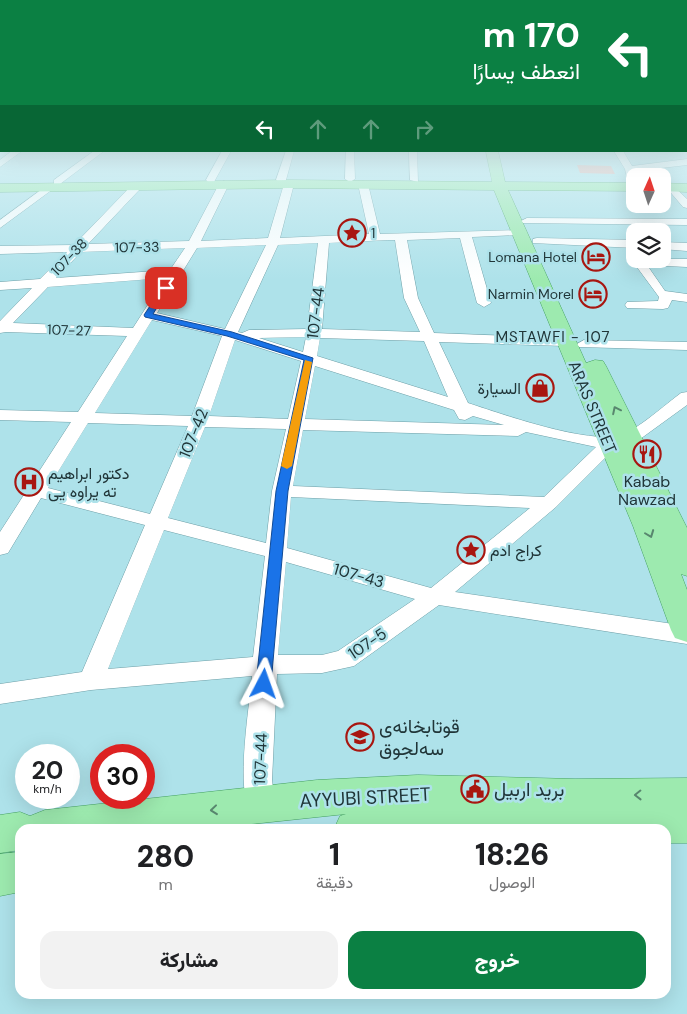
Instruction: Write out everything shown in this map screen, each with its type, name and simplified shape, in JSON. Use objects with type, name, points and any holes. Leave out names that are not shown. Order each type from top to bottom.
[{"type":"main road","points":[[0,188],[47,185]]},
{"type":"main road","points":[[80,185],[151,185]]},
{"type":"main road","name":"ARAS STREET","points":[[509,185],[575,343],[619,441],[647,526],[687,630]]},
{"type":"main road","points":[[671,187],[687,188]]},
{"type":"main road","name":"ARAS STREET","points":[[619,441],[679,526],[687,566]]},
{"type":"main road","name":"AYYUBI STREET","points":[[89,824],[317,798],[418,792],[575,796],[687,802]]},
{"type":"main road","name":"AYYUBI STREET","points":[[416,824],[687,802]]},
{"type":"main road","points":[[0,834],[15,832]]},
{"type":"main road","points":[[0,875],[15,873]]},
{"type":"street","points":[[0,225],[53,185]]},
{"type":"street","points":[[0,548],[192,246],[217,185]]},
{"type":"street","name":"107-42","points":[[91,680],[199,420],[230,334],[273,242],[284,185]]},
{"type":"street","points":[[358,185],[375,237]]},
{"type":"street","name":"107-38","points":[[0,328],[137,186]]},
{"type":"street","points":[[671,191],[687,205]]},
{"type":"street","points":[[527,231],[687,222]]},
{"type":"street","points":[[527,231],[626,242]]},
{"type":"street","name":"107-33","points":[[0,250],[192,246],[324,238],[527,231]]},
{"type":"street","points":[[465,234],[484,303]]},
{"type":"street","points":[[400,235],[411,298],[464,407],[468,429]]},
{"type":"street","name":"107-44","points":[[260,805],[258,780],[265,664],[275,552],[282,491],[314,333],[324,238]]},
{"type":"street","points":[[671,246],[687,247]]},
{"type":"street","points":[[671,261],[687,263]]},
{"type":"street","points":[[643,268],[660,294],[687,298]]},
{"type":"street","points":[[0,286],[174,274]]},
{"type":"street","points":[[632,305],[663,304],[666,296]]},
{"type":"street","points":[[148,315],[230,334],[543,432]]},
{"type":"street","name":"107-27","points":[[0,328],[137,332]]},
{"type":"street","points":[[230,334],[314,333],[687,346]]},
{"type":"street","name":"107-5","points":[[0,694],[91,680],[265,664],[336,662],[345,659],[435,597],[549,503],[619,441],[687,397]]},
{"type":"street","points":[[0,415],[543,432],[619,441]]},
{"type":"street","name":"107-43","points":[[36,491],[275,552],[435,597],[687,635]]},
{"type":"street","points":[[282,491],[549,503]]},
{"type":"slow traffic","points":[[287,466],[308,362]]},
{"type":"place","name":"1","points":[[352,233]]},
{"type":"place","name":"Lomana Hotel","points":[[596,257]]},
{"type":"place","name":"Narmin Morel","points":[[593,294]]},
{"type":"place","name":"السيارة","points":[[540,388]]},
{"type":"place","name":"Kabab Nawzad","points":[[647,454]]},
{"type":"place","name":"دكتور ابراهيم ته يراوه يى","points":[[29,482]]},
{"type":"place","name":"كراج ادم","points":[[471,550]]},
{"type":"place","name":"قوتابخانەی سەلجوق","points":[[360,737]]},
{"type":"place","name":"بريد اربيل","points":[[475,789]]},
{"type":"district","name":"MSTAWFI - 107","points":[[553,337]]},
{"type":"route","points":[[166,288],[148,315],[230,334],[309,358],[282,491],[264,684]]}]
